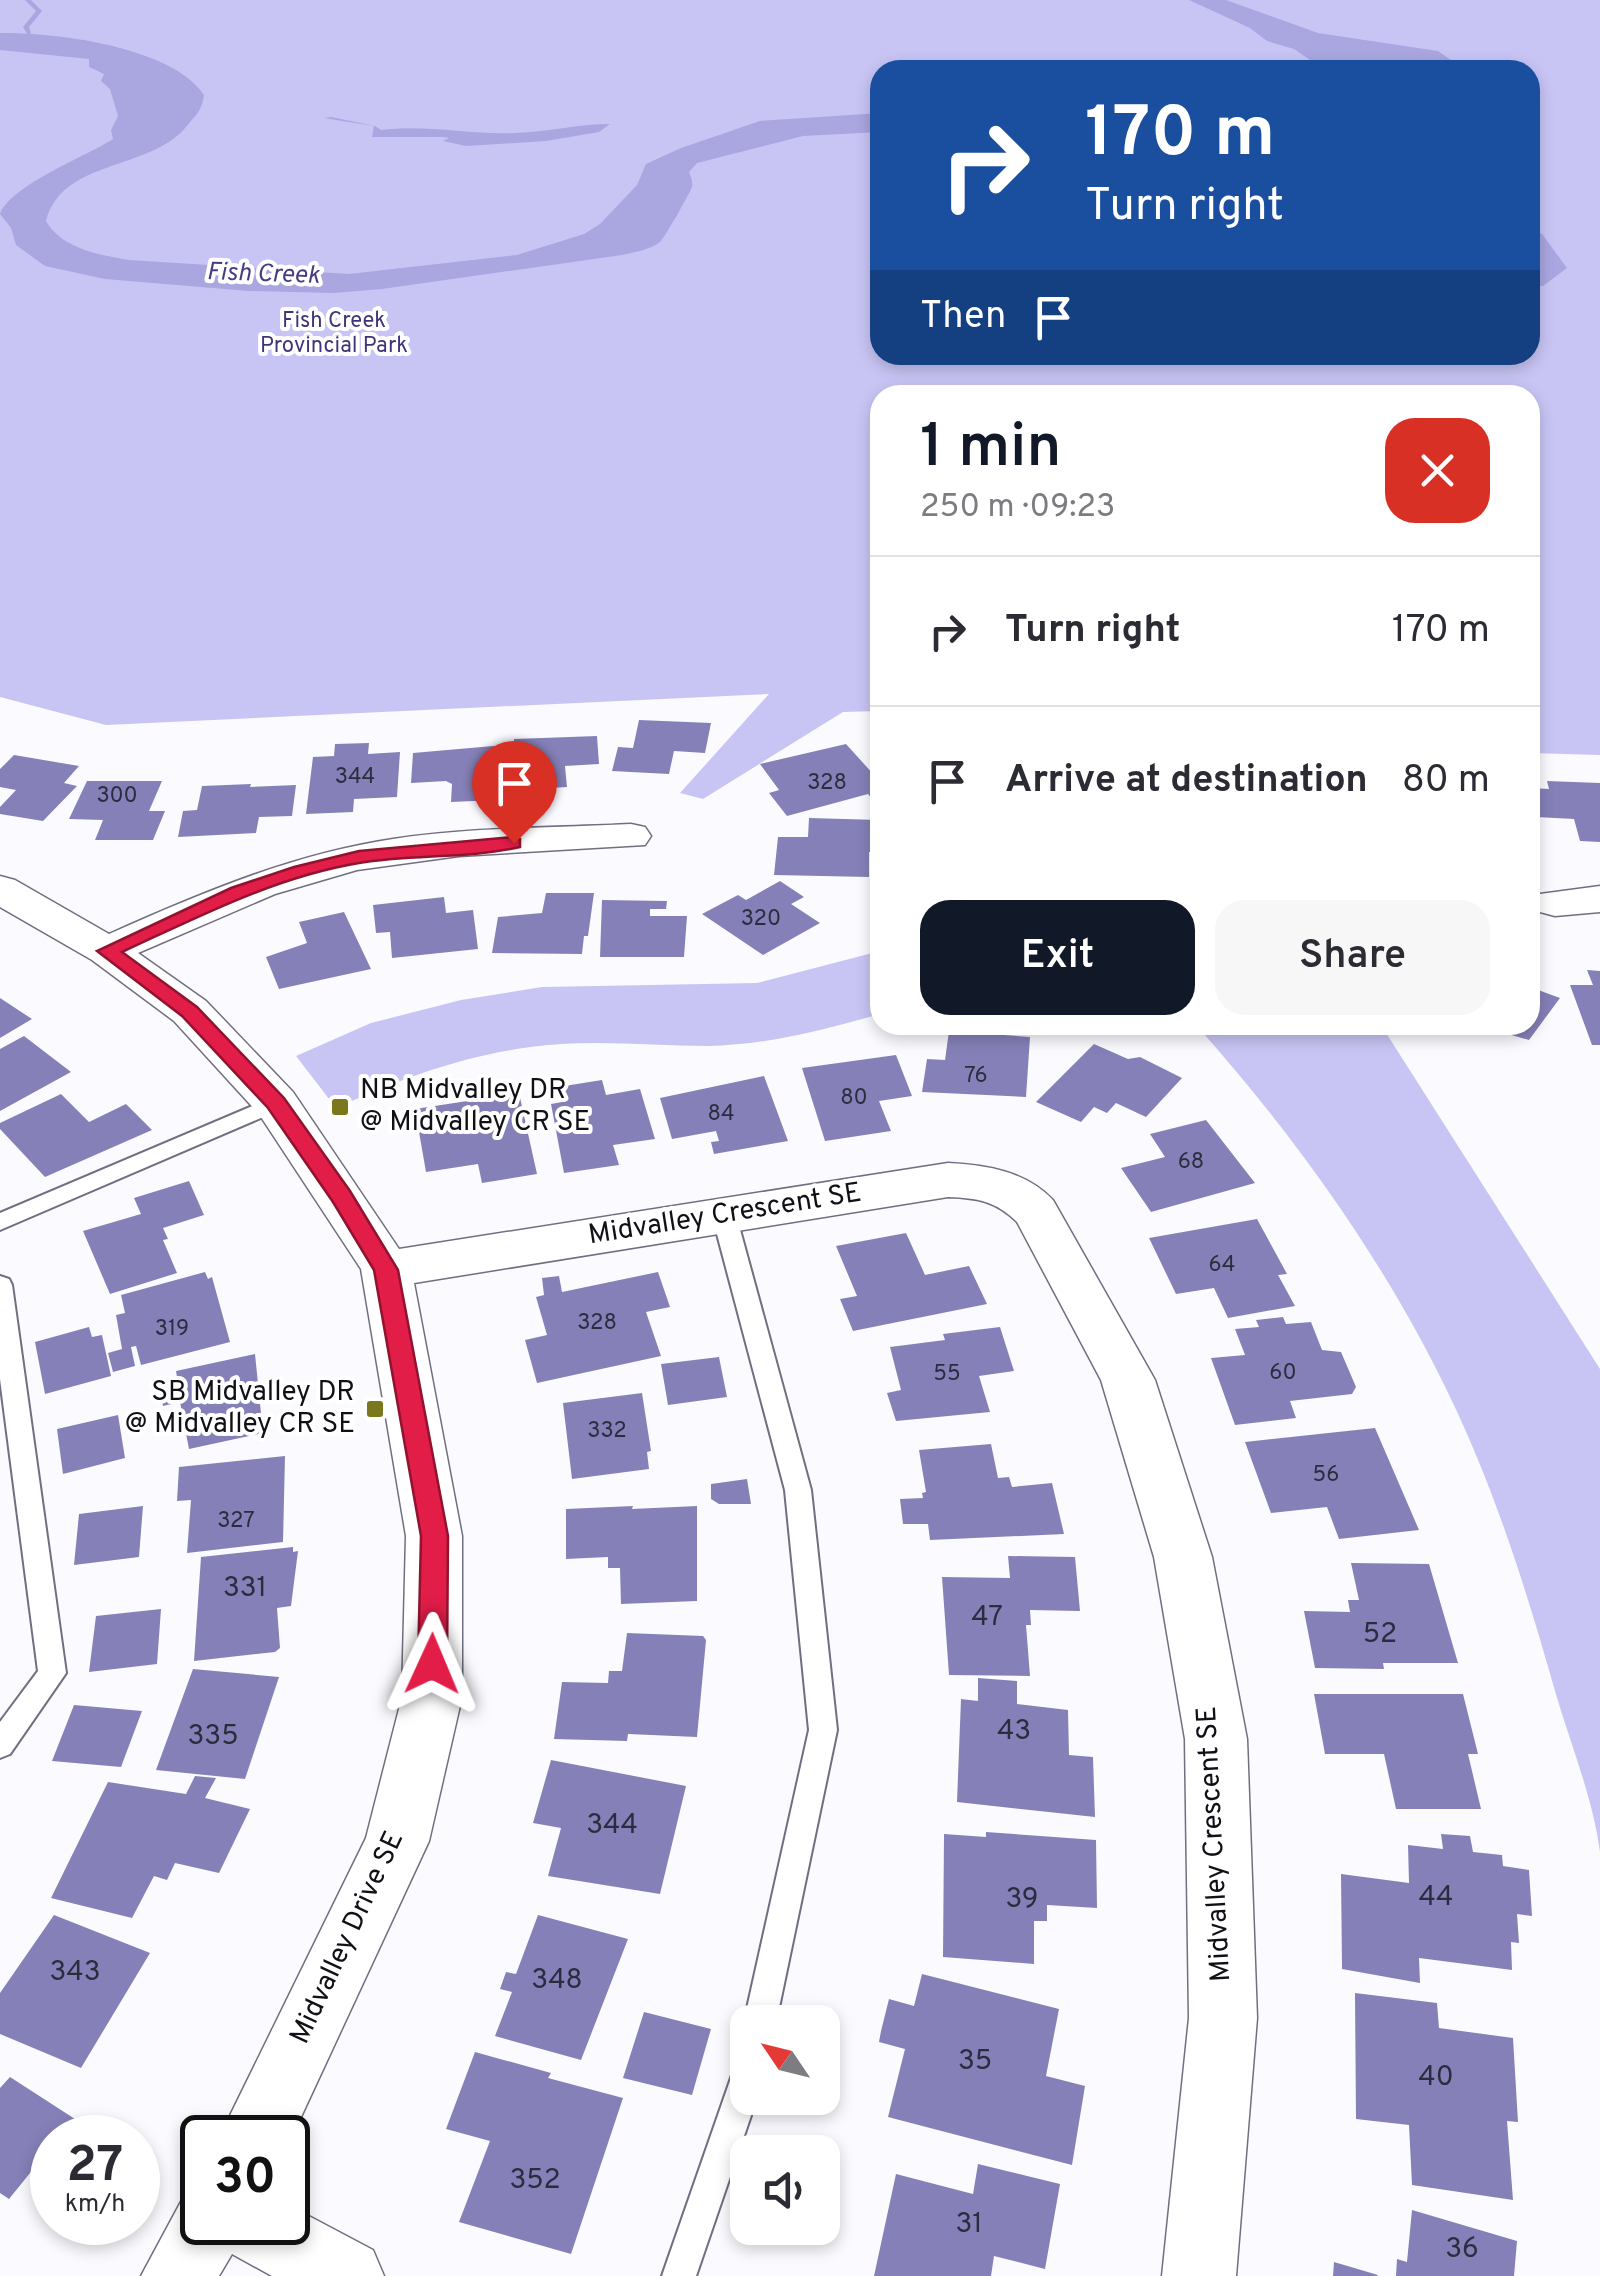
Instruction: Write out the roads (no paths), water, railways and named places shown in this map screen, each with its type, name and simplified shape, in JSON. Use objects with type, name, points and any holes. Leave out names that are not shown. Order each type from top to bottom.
[{"type":"street","points":[[107,951],[238,892],[359,857],[436,847],[630,836]]},
{"type":"street","name":"Midvalley Drive SE","points":[[0,889],[107,951],[190,1012],[276,1103],[342,1196],[386,1270],[434,1536],[432,1697],[396,1842],[265,2115]]},
{"type":"street","points":[[1555,904],[1600,899]]},
{"type":"street","name":"Midvalley Crescent SE","points":[[386,1270],[948,1180],[980,1181],[1007,1188],[1022,1195],[1036,1212],[1128,1380],[1183,1557],[1216,1739],[1223,2018],[1199,2276]]},
{"type":"street","points":[[178,2276],[196,2245]]},
{"type":"street","points":[[288,2245],[347,2276]]},
{"type":"lane","points":[[0,1222],[276,1103]]},
{"type":"lane","points":[[724,1214],[798,1490],[823,1730],[764,2005]]},
{"type":"lane","points":[[0,1286],[52,1674],[0,1745]]},
{"type":"lane","points":[[679,2276],[734,2115]]},
{"type":"water","points":[[1189,0],[1226,0],[1318,33],[1438,51],[1451,60],[1310,60],[1294,49],[1267,41],[1250,28]]},
{"type":"water","name":"Fish Creek","points":[[0,33],[111,46],[167,65],[204,95],[198,113],[170,141],[88,176],[69,186],[55,201],[46,221],[53,231],[83,249],[129,260],[349,274],[517,255],[584,234],[600,224],[637,185],[646,164],[681,148],[760,121],[870,114],[870,133],[803,136],[697,163],[689,172],[691,190],[660,242],[622,255],[333,293],[249,291],[105,279],[45,266],[16,245],[11,228],[0,214],[7,203],[33,182],[113,139],[111,130],[118,116],[110,89],[101,81],[104,74],[89,67],[89,59],[0,50]]},
{"type":"water","points":[[324,118],[375,126],[381,130],[498,133],[610,124],[599,132],[546,141],[466,146],[443,141],[449,138],[443,137],[372,137],[374,126]]},
{"type":"water","points":[[1540,233],[1567,268],[1540,286]]},
{"type":"waterway","points":[[28,0],[39,11],[26,27],[28,33]]},
{"type":"place","name":"NB Midvalley DR @ Midvalley CR SE","points":[[340,1107]]},
{"type":"place","name":"SB Midvalley DR @ Midvalley CR SE","points":[[375,1409]]},
{"type":"park label","name":"Fish Creek Provincial Park","points":[[334,334]]}]
